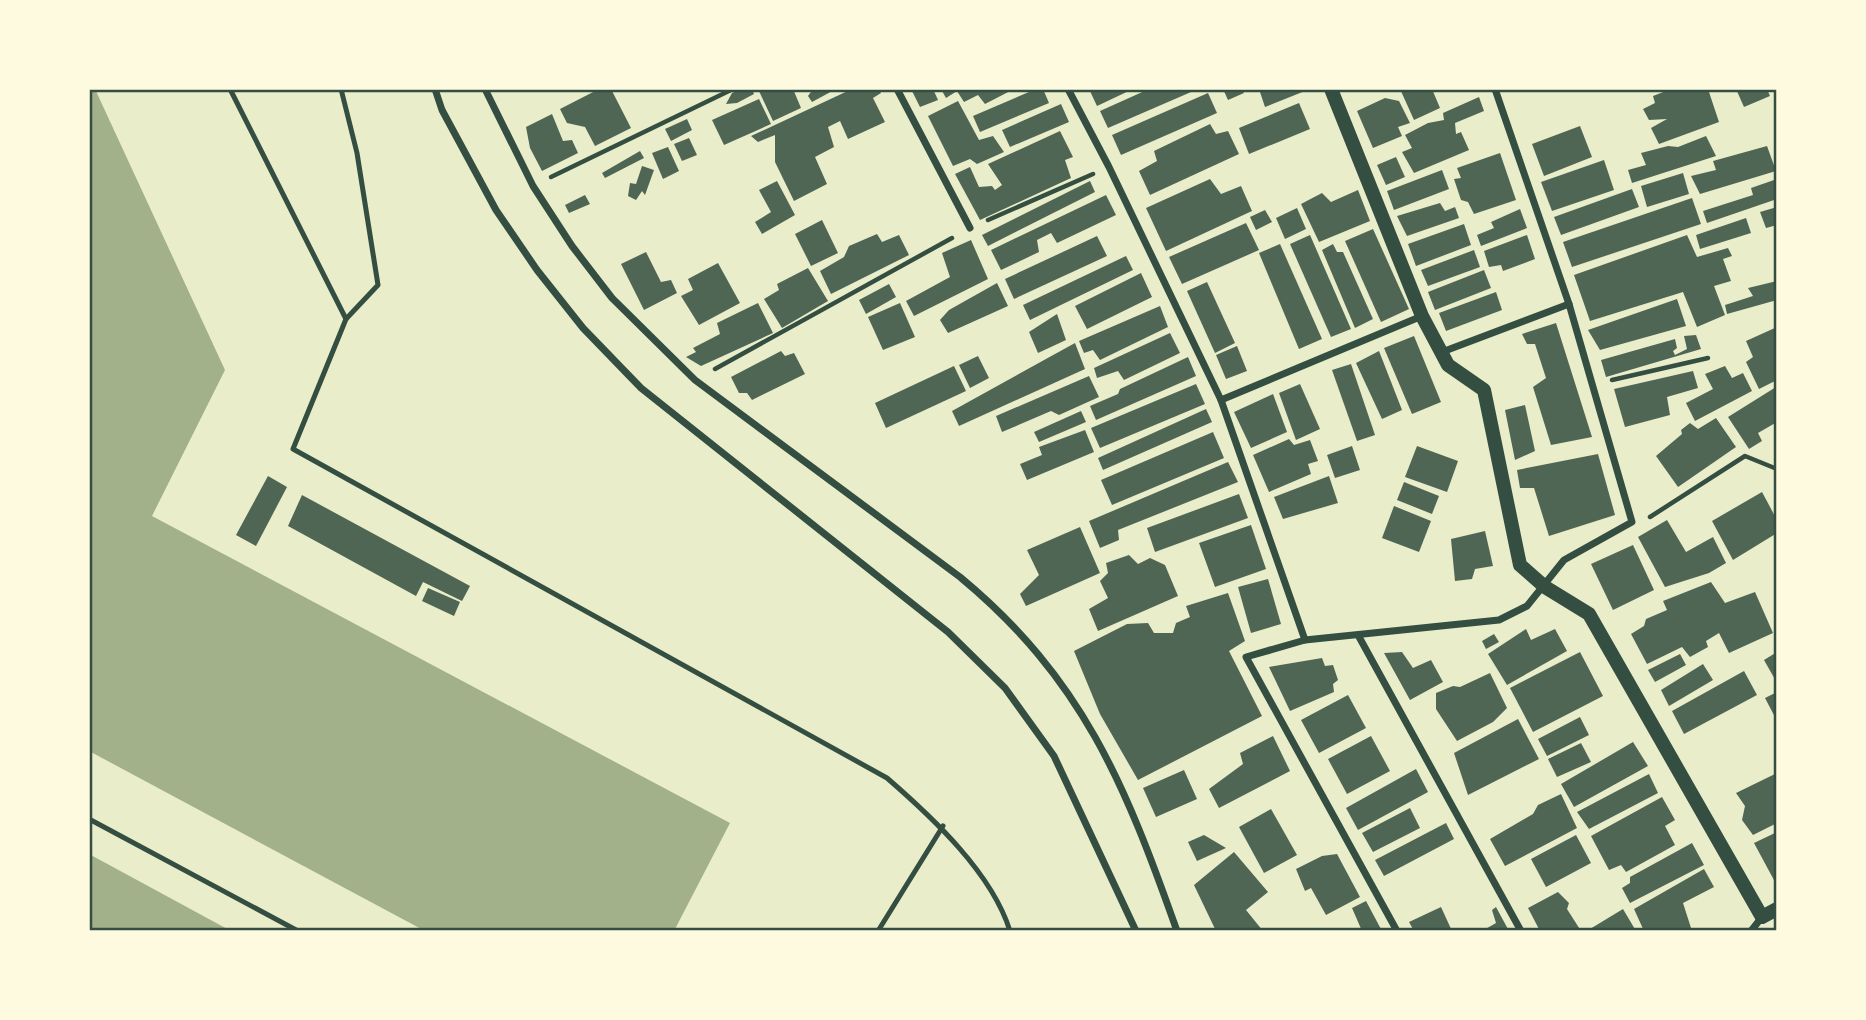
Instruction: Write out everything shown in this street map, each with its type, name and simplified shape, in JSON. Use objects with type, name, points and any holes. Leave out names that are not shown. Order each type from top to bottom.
[{"type":"main road","points":[[1331,89],[1422,316],[1448,365],[1484,390],[1520,565],[1545,587],[1589,614],[1762,917],[1777,909]]},
{"type":"street","points":[[435,89],[442,110],[496,210],[537,270],[583,328],[641,388],[948,632],[1005,688],[1054,756],[1136,931]]},
{"type":"street","points":[[485,89],[533,186],[572,246],[612,298],[695,380],[960,577],[999,609],[1031,643],[1070,694],[1124,789],[1177,931]]},
{"type":"street","points":[[897,89],[970,228]]},
{"type":"street","points":[[1068,89],[1109,167],[1221,400],[1305,640]]},
{"type":"street","points":[[1397,931],[1246,657],[1305,640],[1499,620],[1527,606],[1545,587],[1564,560],[1632,522],[1569,304],[1495,89]]},
{"type":"street","points":[[1441,352],[1569,304]]},
{"type":"street","points":[[1221,400],[1422,316]]},
{"type":"street","points":[[1358,635],[1521,931]]},
{"type":"street","points":[[1751,931],[1762,917]]},
{"type":"lane","points":[[230,89],[346,320]]},
{"type":"lane","points":[[341,89],[357,153],[378,285],[346,320],[293,449],[887,778],[943,827],[1004,911],[1010,931]]},
{"type":"lane","points":[[89,819],[298,931]]},
{"type":"lane","points":[[878,931],[943,827]]},
{"type":"path","points":[[533,186],[733,89]]},
{"type":"path","points":[[695,380],[970,228],[1109,167]]},
{"type":"path","points":[[1592,389],[1606,382],[1708,358]]},
{"type":"path","points":[[1632,522],[1646,520],[1745,456],[1777,469]]},
{"type":"shaded area","points":[[89,89],[95,89],[225,370],[152,516],[730,823],[674,931],[425,931],[89,751]]},
{"type":"shaded area","points":[[89,854],[231,931],[89,931]]},
{"type":"building","points":[[599,89],[611,89],[631,128],[595,146],[585,127],[567,123],[560,109]]},
{"type":"building","points":[[740,89],[752,89],[754,94],[737,103],[726,104],[732,93]]},
{"type":"building","points":[[758,89],[793,89],[801,108],[773,121]]},
{"type":"building","points":[[813,89],[836,89],[812,102],[808,96]]},
{"type":"building","points":[[852,89],[879,89],[881,93],[873,98],[885,122],[848,139],[840,121],[828,127],[834,147],[815,157],[827,184],[794,201],[775,162],[775,135],[758,142],[751,136]]},
{"type":"building","points":[[911,89],[933,89],[938,100],[920,107]]},
{"type":"building","points":[[941,89],[1014,89],[985,104],[978,95],[964,102],[957,91],[946,98]]},
{"type":"building","points":[[1036,89],[1043,89],[1049,103],[980,132],[973,116]]},
{"type":"building","points":[[1089,89],[1133,89],[1097,106]]},
{"type":"building","points":[[1149,89],[1198,89],[1108,128],[1100,111]]},
{"type":"building","points":[[1223,89],[1242,89],[1244,93],[1228,100]]},
{"type":"building","points":[[1259,89],[1310,89],[1265,107]]},
{"type":"building","points":[[1400,89],[1432,89],[1440,108],[1414,120]]},
{"type":"building","points":[[1671,89],[1708,89],[1719,122],[1659,144],[1651,128],[1667,119],[1649,120],[1643,109],[1655,103],[1653,96]]},
{"type":"building","points":[[1736,89],[1767,89],[1770,96],[1744,107]]},
{"type":"building","points":[[1208,93],[1217,113],[1121,155],[1112,135]]},
{"type":"building","points":[[1479,97],[1484,111],[1455,123],[1456,134],[1461,132],[1469,150],[1414,173],[1402,152],[1412,148],[1405,135],[1428,123],[1444,120],[1443,113]]},
{"type":"building","points":[[1385,98],[1399,101],[1410,123],[1398,127],[1402,136],[1373,148],[1357,111]]},
{"type":"building","points":[[759,99],[771,124],[724,145],[712,120]]},
{"type":"building","points":[[958,101],[979,140],[993,136],[1004,152],[977,164],[970,159],[953,166],[928,116]]},
{"type":"building","points":[[1299,103],[1310,129],[1249,154],[1239,128]]},
{"type":"building","points":[[1061,104],[1069,122],[1010,147],[1002,130]]},
{"type":"building","points":[[552,114],[563,141],[572,140],[578,153],[542,171],[530,148],[526,127]]},
{"type":"building","points":[[687,119],[692,130],[671,141],[665,129]]},
{"type":"building","points":[[1210,124],[1216,134],[1228,131],[1239,154],[1150,195],[1139,171],[1157,161],[1154,151]]},
{"type":"building","points":[[1580,126],[1592,157],[1544,176],[1532,144]]},
{"type":"building","points":[[1060,131],[1073,157],[1065,160],[1071,178],[980,220],[955,174],[970,167],[979,187],[992,186],[995,190],[1002,185],[988,164]]},
{"type":"building","points":[[1706,136],[1716,156],[1632,183],[1628,170],[1646,165],[1641,153],[1668,146],[1678,147]]},
{"type":"building","points":[[689,138],[697,155],[682,161],[674,144]]},
{"type":"building","points":[[1767,146],[1776,171],[1700,194],[1691,176],[1716,170],[1713,161]]},
{"type":"building","points":[[668,147],[679,171],[663,179],[652,153]]},
{"type":"building","points":[[640,151],[644,158],[605,178],[602,173]]},
{"type":"building","points":[[1500,153],[1516,200],[1474,214],[1468,202],[1461,200],[1454,179],[1461,178],[1457,168]]},
{"type":"building","points":[[1396,157],[1405,177],[1386,185],[1377,165]]},
{"type":"building","points":[[1604,160],[1614,190],[1552,211],[1541,182]]},
{"type":"building","points":[[642,166],[654,170],[645,195],[642,191],[636,200],[628,196],[630,183],[636,184]]},
{"type":"building","points":[[1442,170],[1449,189],[1394,210],[1387,191]]},
{"type":"building","points":[[1683,173],[1689,194],[1647,207],[1641,186]]},
{"type":"building","points":[[1210,179],[1221,194],[1241,186],[1252,211],[1166,251],[1146,208]]},
{"type":"building","points":[[1777,179],[1777,199],[1707,223],[1703,211],[1753,195],[1751,188]]},
{"type":"building","points":[[777,181],[795,215],[762,234],[755,222],[771,212],[759,190]]},
{"type":"building","points":[[1090,181],[1095,192],[988,246],[982,235]]},
{"type":"building","points":[[1632,189],[1639,207],[1561,235],[1554,217]]},
{"type":"building","points":[[1358,190],[1370,221],[1319,242],[1301,204],[1322,193],[1331,202]]},
{"type":"building","points":[[585,195],[590,204],[569,213],[565,205]]},
{"type":"building","points":[[1106,195],[1116,215],[1057,243],[1051,233],[1037,240],[1039,252],[1001,270],[991,250]]},
{"type":"building","points":[[1692,198],[1701,224],[1572,267],[1563,242]]},
{"type":"building","points":[[1440,203],[1445,211],[1455,207],[1459,218],[1407,236],[1397,216]]},
{"type":"building","points":[[1777,207],[1777,225],[1766,228],[1760,212]]},
{"type":"building","points":[[1297,208],[1306,229],[1285,239],[1276,218]]},
{"type":"building","points":[[1520,209],[1527,228],[1481,246],[1477,235],[1494,228],[1491,222]]},
{"type":"building","points":[[1265,210],[1272,222],[1256,230],[1250,217]]},
{"type":"building","points":[[1746,218],[1751,233],[1700,249],[1696,235]]},
{"type":"building","points":[[822,220],[838,253],[811,266],[795,234]]},
{"type":"building","points":[[1246,223],[1259,250],[1182,284],[1169,257]]},
{"type":"building","points":[[1464,224],[1471,245],[1416,266],[1408,244]]},
{"type":"building","points":[[1373,229],[1409,309],[1381,322],[1345,241]]},
{"type":"building","points":[[877,234],[882,242],[899,235],[909,255],[831,294],[820,271],[844,257],[849,246]]},
{"type":"building","points":[[1310,235],[1351,329],[1331,337],[1290,244]]},
{"type":"building","points":[[1527,235],[1535,259],[1503,271],[1501,265],[1489,267],[1484,251]]},
{"type":"building","points":[[1687,235],[1697,257],[1728,248],[1732,256],[1723,259],[1731,281],[1714,286],[1725,315],[1697,327],[1683,292],[1590,321],[1574,275]]},
{"type":"building","points":[[1097,236],[1107,256],[1014,299],[1005,279]]},
{"type":"building","points":[[971,240],[988,279],[914,316],[906,301],[950,277],[942,253]]},
{"type":"building","points":[[1280,244],[1322,339],[1299,349],[1259,253]]},
{"type":"building","points":[[1333,244],[1337,252],[1343,252],[1373,319],[1355,328],[1322,250]]},
{"type":"building","points":[[1474,250],[1480,267],[1428,286],[1421,270]]},
{"type":"building","points":[[646,252],[661,282],[671,280],[677,293],[644,310],[621,264]]},
{"type":"building","points":[[1126,256],[1133,270],[1030,320],[1023,305]]},
{"type":"building","points":[[718,263],[740,303],[699,325],[681,296],[693,290],[688,279]]},
{"type":"building","points":[[808,268],[828,301],[782,328],[764,299],[779,290],[777,284]]},
{"type":"building","points":[[1484,270],[1491,288],[1435,310],[1428,292]]},
{"type":"building","points":[[1141,273],[1152,297],[1087,329],[1075,306]]},
{"type":"building","points":[[1777,281],[1777,300],[1727,314],[1725,305],[1753,296],[1748,288]]},
{"type":"building","points":[[1207,282],[1235,343],[1215,353],[1187,291]]},
{"type":"building","points":[[997,283],[1008,306],[948,333],[940,320],[949,310]]},
{"type":"building","points":[[889,284],[896,297],[866,314],[859,300]]},
{"type":"building","points":[[1496,292],[1502,310],[1446,331],[1439,313]]},
{"type":"building","points":[[1677,299],[1686,326],[1600,350],[1588,330]]},
{"type":"building","points":[[758,303],[773,333],[701,366],[686,357],[696,352],[693,348],[720,334],[717,323]]},
{"type":"building","points":[[900,303],[915,337],[883,350],[868,317]]},
{"type":"building","points":[[1160,306],[1168,327],[1100,360],[1093,350],[1084,353],[1079,341]]},
{"type":"building","points":[[1057,314],[1066,340],[1038,353],[1029,332]]},
{"type":"building","points":[[1556,323],[1592,437],[1551,445],[1533,387],[1546,378],[1535,344],[1527,344],[1522,334]]},
{"type":"building","points":[[1777,327],[1777,380],[1759,389],[1746,362],[1753,357],[1746,341]]},
{"type":"building","points":[[1170,333],[1180,353],[1124,380],[1118,371],[1097,378],[1094,368]]},
{"type":"building","points":[[1696,335],[1701,349],[1606,377],[1601,360],[1675,339],[1675,355],[1687,349],[1684,336]]},
{"type":"building","points":[[1414,336],[1441,402],[1412,414],[1384,348]]},
{"type":"building","points":[[1075,343],[1085,369],[959,426],[952,411]]},
{"type":"building","points":[[1237,346],[1247,371],[1226,379],[1216,355]]},
{"type":"building","points":[[781,351],[785,356],[794,353],[805,374],[752,400],[747,393],[739,393],[731,377]]},
{"type":"building","points":[[1379,351],[1402,410],[1382,419],[1356,363]]},
{"type":"building","points":[[978,356],[989,378],[970,388],[959,365]]},
{"type":"building","points":[[1188,357],[1196,376],[1096,420],[1090,406]]},
{"type":"building","points":[[1351,364],[1375,435],[1357,441],[1332,370]]},
{"type":"building","points":[[954,366],[966,391],[886,428],[875,403]]},
{"type":"building","points":[[1725,366],[1732,378],[1743,373],[1752,391],[1695,421],[1686,403],[1713,389],[1705,374]]},
{"type":"building","points":[[1693,371],[1698,388],[1667,397],[1670,415],[1625,427],[1614,389]]},
{"type":"building","points":[[1089,376],[1099,397],[1059,415],[1051,411],[1002,432],[996,416]]},
{"type":"building","points":[[1196,384],[1205,404],[1100,448],[1091,428]]},
{"type":"building","points":[[1300,384],[1320,429],[1296,440],[1279,393]]},
{"type":"building","points":[[1776,387],[1777,422],[1758,433],[1762,441],[1749,449],[1728,417]]},
{"type":"building","points":[[1273,394],[1287,432],[1251,448],[1234,412]]},
{"type":"building","points":[[1525,405],[1535,451],[1515,460],[1505,410]]},
{"type":"building","points":[[1206,409],[1212,422],[1103,470],[1098,458]]},
{"type":"building","points":[[1081,411],[1086,422],[1039,442],[1034,432]]},
{"type":"building","points":[[1716,418],[1736,447],[1678,487],[1656,456],[1682,434],[1681,430],[1690,423],[1698,429]]},
{"type":"building","points":[[1085,430],[1094,452],[1027,480],[1020,464],[1042,455],[1039,447]]},
{"type":"building","points":[[1213,432],[1224,458],[1112,505],[1101,480]]},
{"type":"building","points":[[1289,439],[1294,445],[1310,440],[1318,461],[1308,464],[1311,474],[1269,492],[1253,455]]},
{"type":"building","points":[[1352,446],[1360,470],[1335,478],[1327,455]]},
{"type":"building","points":[[1417,446],[1458,461],[1447,492],[1405,477]]},
{"type":"building","points":[[1598,454],[1615,515],[1549,536],[1534,488],[1520,488],[1517,470]]},
{"type":"building","points":[[1228,462],[1238,482],[1118,530],[1119,540],[1100,548],[1089,521]]},
{"type":"building","points":[[268,476],[287,487],[256,546],[236,535]]},
{"type":"building","points":[[1329,476],[1338,503],[1283,519],[1274,497]]},
{"type":"building","points":[[1404,482],[1439,496],[1432,514],[1397,500]]},
{"type":"building","points":[[1762,492],[1777,520],[1777,533],[1733,560],[1712,521]]},
{"type":"building","points":[[1239,494],[1248,518],[1155,552],[1147,528]]},
{"type":"building","points":[[302,495],[470,586],[462,601],[423,582],[416,596],[288,526]]},
{"type":"building","points":[[1394,506],[1431,521],[1419,552],[1382,538]]},
{"type":"building","points":[[1667,520],[1686,552],[1713,537],[1726,563],[1709,573],[1665,587],[1638,537]]},
{"type":"building","points":[[1251,525],[1266,569],[1215,587],[1199,543]]},
{"type":"building","points":[[1080,527],[1100,573],[1026,606],[1020,594],[1039,575],[1027,550]]},
{"type":"building","points":[[1485,531],[1493,566],[1475,569],[1472,579],[1455,581],[1451,539]]},
{"type":"building","points":[[1633,545],[1654,590],[1613,610],[1591,564]]},
{"type":"building","points":[[1129,555],[1138,564],[1150,558],[1165,565],[1178,596],[1098,631],[1089,609],[1108,598],[1100,581],[1108,573],[1106,563]]},
{"type":"building","points":[[1268,579],[1281,624],[1251,633],[1238,587]]},
{"type":"building","points":[[1711,582],[1725,603],[1755,592],[1773,633],[1729,653],[1719,633],[1706,641],[1708,647],[1690,657],[1682,647],[1647,664],[1631,634],[1644,626],[1646,619],[1667,610],[1663,601]]},
{"type":"building","points":[[428,588],[460,602],[454,616],[422,601]]},
{"type":"building","points":[[1228,593],[1245,641],[1229,651],[1262,716],[1138,780],[1100,714],[1074,651],[1127,624],[1148,623],[1154,633],[1173,633],[1176,623],[1190,617],[1186,606]]},
{"type":"building","points":[[1526,629],[1531,640],[1555,629],[1567,651],[1507,685],[1488,654]]},
{"type":"building","points":[[1494,634],[1499,642],[1486,649],[1482,641]]},
{"type":"building","points":[[1402,652],[1413,668],[1431,660],[1443,682],[1410,700],[1384,653]]},
{"type":"building","points":[[1580,652],[1603,696],[1533,732],[1510,688]]},
{"type":"building","points":[[1777,652],[1777,683],[1764,660]]},
{"type":"building","points":[[1680,654],[1686,665],[1655,682],[1648,670]]},
{"type":"building","points":[[1322,658],[1325,666],[1333,665],[1338,680],[1333,684],[1334,692],[1290,711],[1269,667]]},
{"type":"building","points":[[1703,664],[1713,680],[1669,706],[1661,690]]},
{"type":"building","points":[[1744,671],[1757,695],[1684,734],[1672,711]]},
{"type":"building","points":[[1490,673],[1507,708],[1493,722],[1457,741],[1436,709],[1436,693],[1453,686],[1460,687]]},
{"type":"building","points":[[1777,692],[1777,721],[1765,698]]},
{"type":"building","points":[[1348,695],[1366,728],[1319,753],[1301,720]]},
{"type":"building","points":[[1580,717],[1589,735],[1547,756],[1538,739]]},
{"type":"building","points":[[1518,719],[1539,759],[1468,795],[1454,753]]},
{"type":"building","points":[[1273,736],[1290,771],[1219,808],[1209,789],[1243,764],[1240,753]]},
{"type":"building","points":[[1371,736],[1390,771],[1347,794],[1328,759]]},
{"type":"building","points":[[1633,742],[1648,766],[1574,807],[1561,784]]},
{"type":"building","points":[[1581,743],[1591,762],[1557,777],[1548,759]]},
{"type":"building","points":[[1416,769],[1428,792],[1358,830],[1346,808]]},
{"type":"building","points":[[1184,770],[1197,799],[1156,817],[1143,788]]},
{"type":"building","points":[[1777,773],[1777,823],[1753,835],[1742,820],[1745,806],[1736,793]]},
{"type":"building","points":[[1649,774],[1658,793],[1589,829],[1577,812]]},
{"type":"building","points":[[1561,794],[1577,828],[1505,866],[1490,839],[1533,814],[1538,805]]},
{"type":"building","points":[[1662,797],[1675,820],[1665,826],[1675,845],[1626,872],[1621,865],[1609,870],[1591,836]]},
{"type":"building","points":[[1410,808],[1420,828],[1373,852],[1362,833]]},
{"type":"building","points":[[1271,809],[1297,855],[1264,873],[1239,827]]},
{"type":"building","points":[[1446,823],[1454,839],[1384,876],[1375,860]]},
{"type":"building","points":[[1777,832],[1777,881],[1775,882],[1754,843]]},
{"type":"building","points":[[1204,835],[1226,848],[1197,861],[1188,842]]},
{"type":"building","points":[[1576,835],[1591,863],[1546,887],[1531,859]]},
{"type":"building","points":[[1692,843],[1704,865],[1630,903],[1622,888],[1630,883],[1630,877]]},
{"type":"building","points":[[1234,852],[1268,892],[1246,910],[1263,931],[1216,931],[1194,885]]},
{"type":"building","points":[[1337,854],[1360,897],[1326,915],[1311,888],[1305,891],[1296,869],[1322,856]]},
{"type":"building","points":[[1704,869],[1714,887],[1683,903],[1692,931],[1644,931],[1634,909]]},
{"type":"building","points":[[1558,892],[1569,903],[1567,909],[1581,931],[1540,931],[1528,908]]},
{"type":"building","points":[[1366,901],[1382,931],[1362,931],[1352,908]]},
{"type":"building","points":[[1441,907],[1452,931],[1414,931],[1409,922]]},
{"type":"building","points":[[1496,907],[1509,931],[1482,931],[1496,923],[1492,910]]},
{"type":"building","points":[[1623,909],[1636,931],[1590,929]]}]
